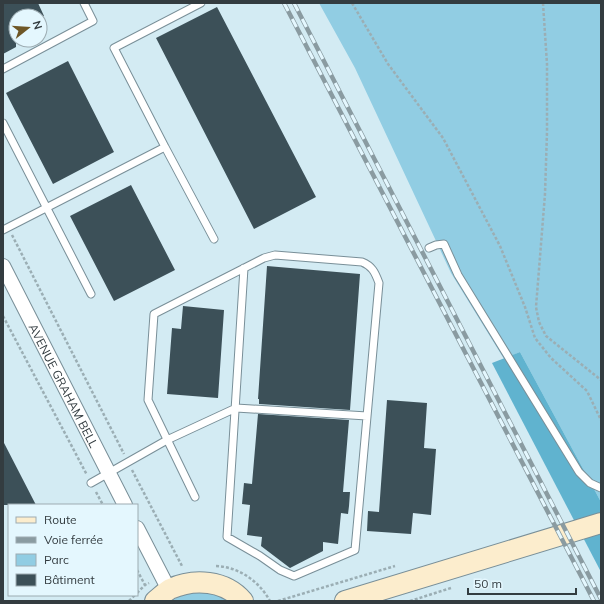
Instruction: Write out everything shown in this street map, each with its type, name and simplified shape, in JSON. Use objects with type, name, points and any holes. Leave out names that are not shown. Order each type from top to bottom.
[{"type":"street","name":"AVENUE GRAHAM BELL","points":[[3,266],[124,504]]},
{"type":"street","points":[[345,601],[601,523]]},
{"type":"street","points":[[138,531],[156,592],[187,583],[205,582],[224,587],[243,601]]},
{"type":"lane","points":[[3,69],[93,21],[84,3]]},
{"type":"lane","points":[[201,3],[114,48],[214,239]]},
{"type":"lane","points":[[3,123],[91,294]]},
{"type":"lane","points":[[6,228],[165,147]]},
{"type":"lane","points":[[429,248],[444,244],[458,275],[579,472],[590,483],[601,488]]},
{"type":"lane","points":[[195,497],[148,400],[154,314],[244,268],[264,258],[275,255],[362,262],[370,265],[379,283],[355,550],[294,576],[280,570],[260,556],[227,537],[244,268]]},
{"type":"lane","points":[[91,483],[167,440],[236,408],[367,416]]},
{"type":"path","points":[[352,3],[388,64],[443,138],[500,246],[525,307],[535,338],[552,358],[587,391],[601,420]]},
{"type":"path","points":[[543,3],[547,64],[547,132],[545,194],[536,306],[539,322],[546,336],[601,380]]},
{"type":"path","points":[[6,228],[182,566]]},
{"type":"path","points":[[3,316],[102,504]]},
{"type":"path","points":[[138,571],[156,592]]},
{"type":"green space","points":[[319,3],[601,3],[601,502],[520,352],[504,359],[451,273],[355,68]]},
{"type":"green space","points":[[198,592],[215,594],[230,601],[171,601],[186,593]]},
{"type":"shaded area","points":[[520,352],[601,502],[601,572],[492,363]]},
{"type":"building","points":[[3,3],[38,3],[40,8],[8,8],[8,48],[14,48],[3,54]]},
{"type":"building","points":[[217,7],[316,197],[254,229],[156,38]]},
{"type":"building","points":[[68,61],[114,152],[53,184],[6,93]]},
{"type":"building","points":[[131,185],[175,270],[114,301],[70,216]]},
{"type":"building","points":[[267,266],[360,274],[350,410],[259,404],[258,399]]},
{"type":"building","points":[[183,306],[224,310],[218,398],[167,394],[172,328],[181,329]]},
{"type":"building","points":[[387,400],[427,403],[424,448],[436,449],[431,515],[413,513],[411,534],[367,531],[368,511],[379,512]]},
{"type":"building","points":[[258,414],[349,420],[343,492],[350,492],[349,506],[348,514],[341,513],[338,544],[323,542],[323,551],[290,568],[261,546],[262,537],[247,535],[250,505],[242,504],[244,483],[252,484]]},
{"type":"building","points":[[3,441],[35,504],[3,505]]},
{"type":"railway","points":[[284,3],[594,601]]},
{"type":"railway","points":[[294,3],[601,599]]}]
